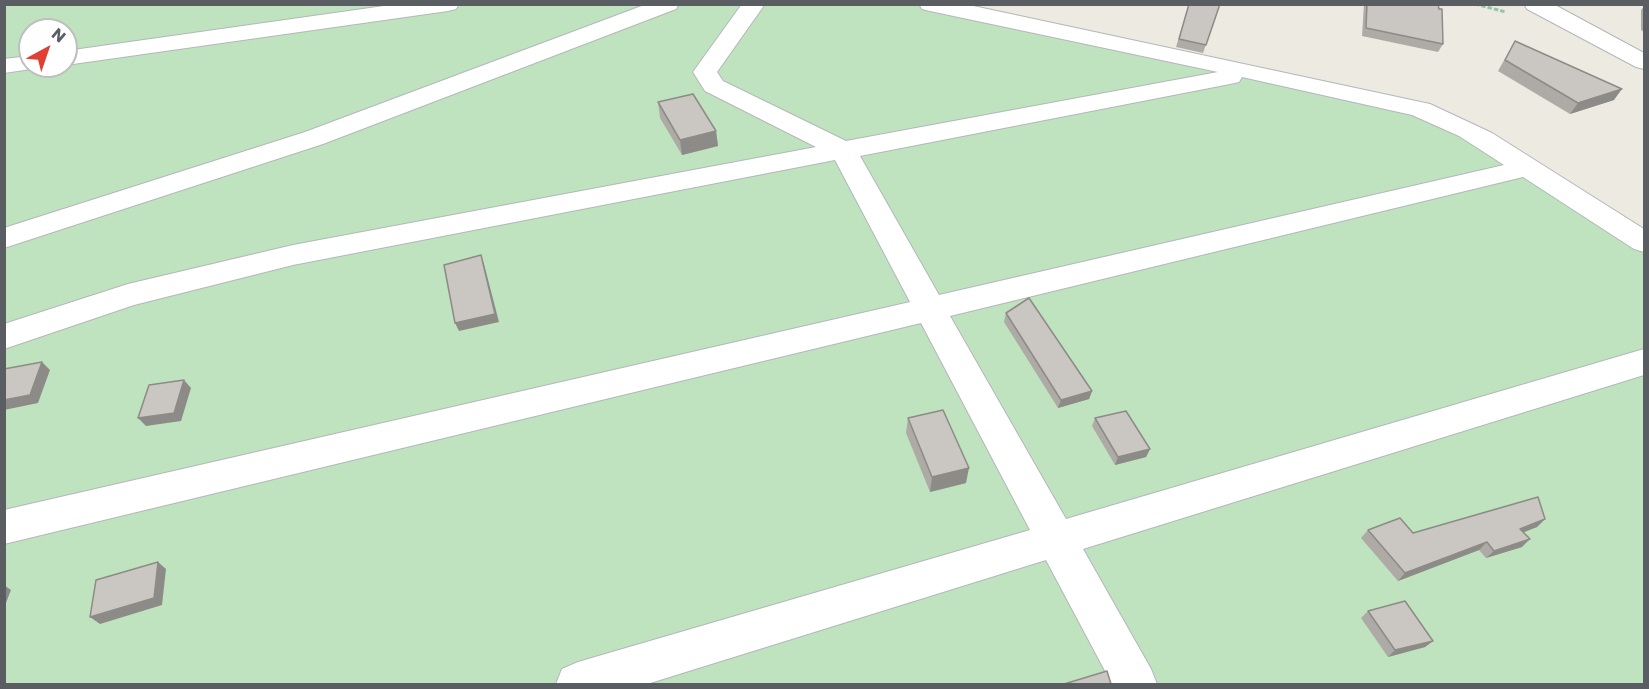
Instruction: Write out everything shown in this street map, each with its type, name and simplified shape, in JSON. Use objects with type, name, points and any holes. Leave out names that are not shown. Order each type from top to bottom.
[{"type":"street","points":[[78,56],[447,4]]},
{"type":"street","points":[[4,238],[314,138],[668,4]]},
{"type":"street","points":[[753,4],[705,72],[714,86],[843,150],[1135,684]]},
{"type":"street","points":[[930,4],[1436,113],[1484,138],[1644,242]]},
{"type":"street","points":[[1535,4],[1644,62]]},
{"type":"street","points":[[4,337],[128,295],[293,255],[1230,77],[1233,68]]},
{"type":"street","points":[[4,527],[1527,168]]},
{"type":"street","points":[[578,684],[1644,362]]},
{"type":"green space","points":[[4,5],[961,5],[1431,105],[1505,141],[1644,228],[1644,684],[5,684]]},
{"type":"building","points":[[1189,4],[1220,4],[1206,45],[1179,39]]},
{"type":"building","points":[[1367,4],[1438,4],[1439,9],[1442,9],[1443,44],[1366,28]]},
{"type":"building","points":[[1515,41],[1622,89],[1578,103],[1505,60]]},
{"type":"building","points":[[693,94],[716,131],[680,140],[658,102]]},
{"type":"building","points":[[481,255],[495,314],[455,323],[444,265]]},
{"type":"building","points":[[1029,298],[1092,391],[1061,400],[1006,313]]},
{"type":"building","points":[[42,362],[30,395],[4,400],[4,369]]},
{"type":"building","points":[[184,380],[174,413],[138,418],[149,385]]},
{"type":"building","points":[[943,410],[969,468],[932,477],[908,418]]},
{"type":"building","points":[[1126,411],[1150,449],[1118,457],[1095,418]]},
{"type":"building","points":[[1538,497],[1545,519],[1520,529],[1530,539],[1494,551],[1487,542],[1405,573],[1368,530],[1400,518],[1413,533]]},
{"type":"building","points":[[158,562],[154,598],[90,617],[96,580]]},
{"type":"building","points":[[1405,601],[1433,641],[1395,650],[1368,611]]},
{"type":"building","points":[[1107,671],[1111,684],[1064,684]]}]
